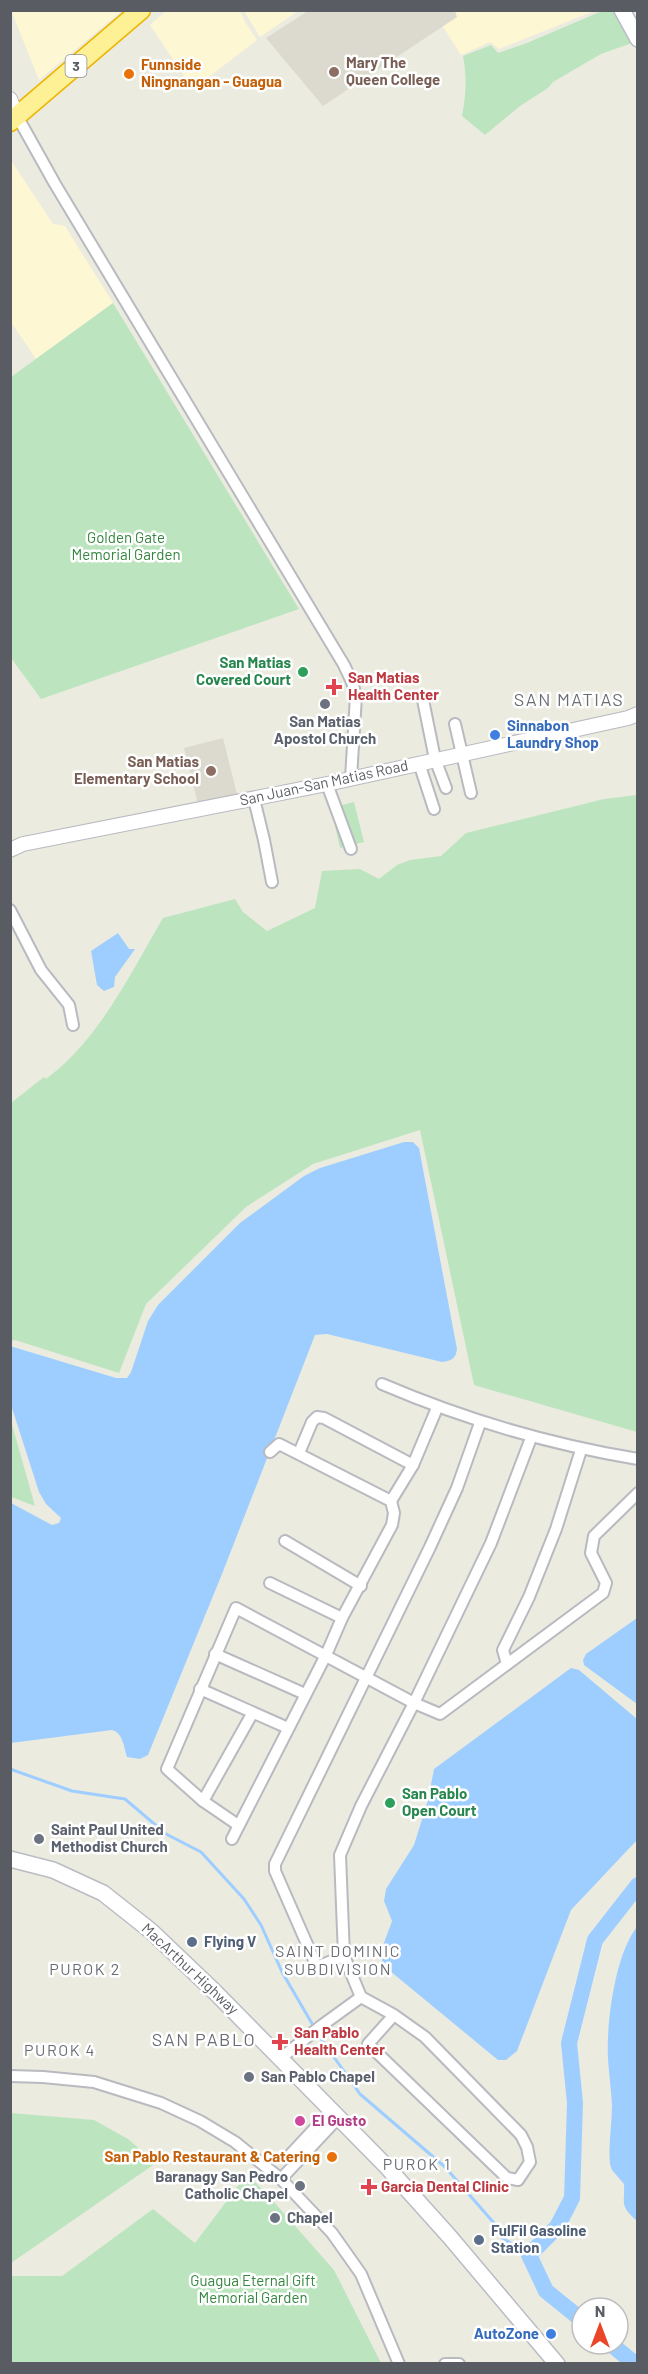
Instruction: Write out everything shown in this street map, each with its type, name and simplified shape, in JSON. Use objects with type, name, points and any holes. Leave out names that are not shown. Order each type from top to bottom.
[{"type":"highway","name":"3","points":[[14,119],[141,10]]},
{"type":"main road","points":[[622,10],[638,39]]},
{"type":"main road","name":"MacArthur Highway","points":[[10,1859],[53,1870],[103,1893],[128,1911],[167,1946],[387,2166],[557,2364]]},
{"type":"street","points":[[10,99],[14,119],[344,665],[356,696],[351,778]]},
{"type":"street","points":[[423,700],[435,759],[446,788]]},
{"type":"street","name":"San Juan-San Matias Road","points":[[10,850],[23,844],[327,784],[638,714]]},
{"type":"street","points":[[455,724],[471,794]]},
{"type":"street","points":[[419,763],[434,808]]},
{"type":"street","points":[[327,784],[351,849]]},
{"type":"street","points":[[254,799],[272,882]]},
{"type":"street","points":[[10,910],[42,970],[69,1005],[73,1025]]},
{"type":"street","points":[[382,1384],[437,1408],[531,1438],[581,1450],[638,1459]]},
{"type":"street","points":[[232,1839],[326,1655],[342,1618],[392,1525],[394,1513],[392,1501],[412,1465],[437,1408]]},
{"type":"street","points":[[299,1453],[312,1422],[317,1418],[324,1418],[412,1465]]},
{"type":"street","points":[[344,1956],[316,1967],[275,1870],[275,1864],[457,1488],[480,1423]]},
{"type":"street","points":[[394,2015],[368,2044],[507,2178],[518,2180],[526,2172],[530,2162],[527,2147],[521,2135],[425,2037],[394,2015],[361,1997],[344,1956],[340,1855],[361,1806],[414,1703],[491,1543],[531,1438]]},
{"type":"street","points":[[270,1452],[279,1444],[392,1501]]},
{"type":"street","points":[[507,1664],[503,1650],[529,1597],[556,1529],[581,1450]]},
{"type":"street","points":[[238,1826],[203,1801],[167,1769],[236,1608],[414,1703],[440,1714],[603,1593],[606,1583],[591,1553],[594,1536],[638,1493]]},
{"type":"street","points":[[285,1541],[360,1586]]},
{"type":"street","points":[[270,1583],[342,1618]]},
{"type":"street","points":[[215,1653],[305,1694]]},
{"type":"street","points":[[200,1689],[288,1728]]},
{"type":"street","points":[[203,1801],[252,1714]]},
{"type":"street","points":[[281,2058],[361,1997]]},
{"type":"street","points":[[10,2076],[94,2082],[161,2103],[200,2121],[235,2142],[281,2179],[303,2200],[332,2234],[360,2274],[399,2364]]},
{"type":"street","points":[[281,2179],[335,2115]]},
{"type":"street","points":[[445,2364],[459,2364]]},
{"type":"shaded area","points":[[11,10],[122,10],[122,11],[39,80]]},
{"type":"shaded area","points":[[166,11],[240,11],[257,40],[193,89],[150,25]]},
{"type":"shaded area","points":[[244,11],[298,11],[260,37]]},
{"type":"shaded area","name":"Mary The Queen College","points":[[308,11],[455,11],[457,17],[323,106],[266,38]]},
{"type":"shaded area","points":[[433,11],[594,11],[499,49],[490,42],[461,55]]},
{"type":"shaded area","points":[[10,159],[53,224],[65,226],[113,303],[36,359],[11,322]]},
{"type":"shaded area","name":"San Matias Elementary School","points":[[223,738],[237,794],[198,804],[184,748]]},
{"type":"green space","points":[[602,11],[615,11],[632,43],[601,54],[553,82],[485,135],[462,116],[466,86],[463,56],[491,45],[498,53]]},
{"type":"green space","name":"Golden Gate Memorial Garden","points":[[113,303],[299,609],[41,699],[11,658],[11,377]]},
{"type":"green space","points":[[637,795],[637,1432],[474,1385],[420,1130],[313,1164],[246,1207],[146,1304],[119,1373],[15,1340],[11,1341],[11,1103],[44,1077],[46,1079],[57,1070],[87,1039],[122,989],[163,918],[235,899],[243,912],[267,931],[315,908],[322,871],[360,869],[379,879],[397,865],[410,860],[441,856],[466,833],[604,799]]},
{"type":"green space","points":[[354,802],[364,842],[340,848],[331,808]]},
{"type":"green space","points":[[11,1421],[35,1506],[11,1497]]},
{"type":"green space","points":[[11,2113],[94,2120],[128,2139],[156,2163],[11,2263]]},
{"type":"green space","name":"Guagua Eternal Gift Memorial Garden","points":[[247,2174],[334,2270],[381,2363],[11,2363],[11,2276],[62,2276],[153,2209],[195,2243]]},
{"type":"water","points":[[118,933],[129,949],[135,949],[115,977],[114,987],[104,991],[97,985],[91,951]]},
{"type":"water","points":[[404,1142],[413,1142],[419,1148],[457,1349],[456,1355],[451,1360],[442,1362],[327,1334],[315,1335],[222,1574],[148,1755],[140,1759],[127,1757],[121,1737],[112,1730],[11,1743],[11,1503],[52,1525],[59,1523],[61,1518],[46,1504],[39,1492],[11,1405],[10,1346],[116,1378],[127,1378],[148,1321],[158,1305],[240,1223],[304,1176],[320,1168]]},
{"type":"water","points":[[637,1618],[637,1704],[584,1665],[583,1660],[586,1654]]},
{"type":"water","points":[[571,1668],[579,1670],[637,1719],[637,1840],[571,1910],[517,2051],[506,2060],[498,2060],[384,1966],[382,1949],[392,1921],[384,1901],[386,1889],[414,1845],[428,1800],[434,1769]]},
{"type":"water","points":[[637,1927],[637,2221],[625,2208],[624,2184],[612,2170],[610,2164],[612,2105],[608,2044],[613,1990],[623,1954]]},
{"type":"waterway","points":[[10,1769],[72,1791],[125,1799],[166,1834],[201,1852],[244,1899],[261,1925],[282,1972],[314,2027]]},
{"type":"waterway","points":[[570,2310],[546,2291],[529,2255],[557,2227],[572,2198],[575,2103],[569,2043],[595,1940],[638,1885]]},
{"type":"waterway","points":[[317,2033],[360,2094],[445,2167],[494,2223],[501,2237],[529,2255]]},
{"type":"waterway","points":[[625,2356],[635,2364]]},
{"type":"place","name":"Mary The Queen College","points":[[334,72]]},
{"type":"place","name":"Funnside Ningnangan - Guagua","points":[[129,74]]},
{"type":"place","name":"San Matias Covered Court","points":[[303,672]]},
{"type":"place","name":"San Matias Health Center","points":[[334,687]]},
{"type":"place","name":"San Matias Apostol Church","points":[[325,704]]},
{"type":"place","name":"Sinnabon Laundry Shop","points":[[495,735]]},
{"type":"place","name":"San Matias Elementary School","points":[[211,771]]},
{"type":"place","name":"San Pablo Open Court","points":[[390,1803]]},
{"type":"place","name":"Saint Paul United Methodist Church","points":[[39,1839]]},
{"type":"place","name":"Flying V","points":[[192,1942]]},
{"type":"place","name":"San Pablo Health Center","points":[[280,2042]]},
{"type":"place","name":"San Pablo Chapel","points":[[249,2077]]},
{"type":"place","name":"El Gusto","points":[[300,2121]]},
{"type":"place","name":"San Pablo Restaurant & Catering","points":[[332,2157]]},
{"type":"place","name":"Baranagy San Pedro Catholic Chapel","points":[[300,2186]]},
{"type":"place","name":"Garcia Dental Clinic","points":[[369,2187]]},
{"type":"place","name":"Chapel","points":[[275,2218]]},
{"type":"place","name":"FulFil Gasoline Station","points":[[479,2240]]},
{"type":"place","name":"AutoZone","points":[[551,2334]]},
{"type":"district","name":"SAN MATIAS","points":[[569,700]]},
{"type":"district","name":"SAINT DOMINIC SUBDIVISION","points":[[338,1960]]},
{"type":"district","name":"PUROK 2","points":[[85,1969]]},
{"type":"district","name":"SAN PABLO","points":[[204,2040]]},
{"type":"district","name":"PUROK 4","points":[[60,2050]]},
{"type":"district","name":"PUROK 1","points":[[417,2164]]}]
